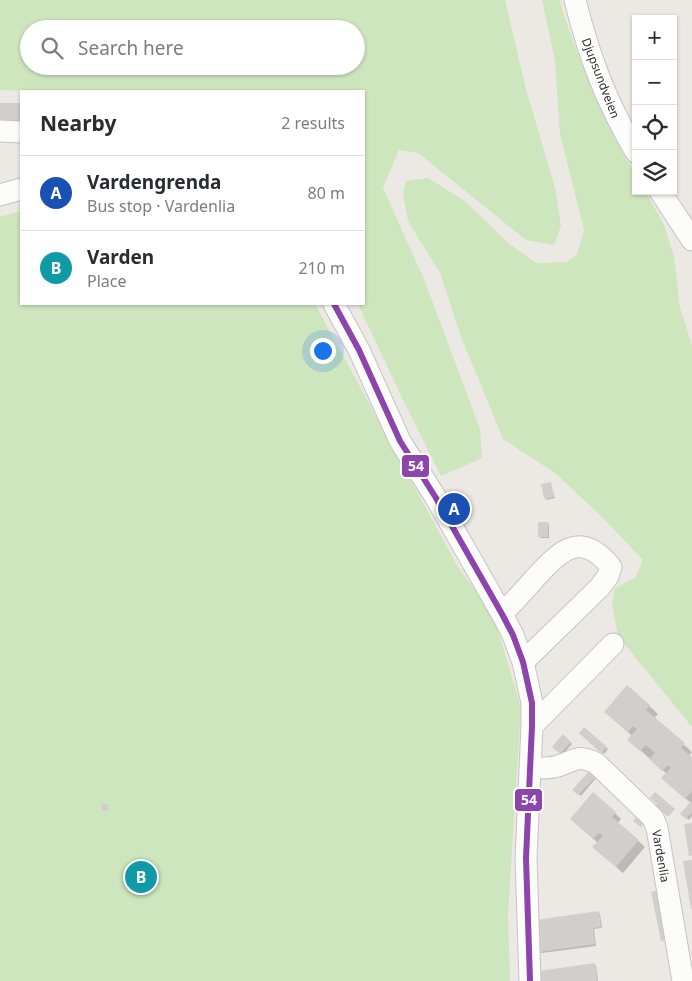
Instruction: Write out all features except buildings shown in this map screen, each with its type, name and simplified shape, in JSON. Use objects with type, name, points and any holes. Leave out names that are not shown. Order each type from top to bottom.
[{"type":"street","name":"Djupsundveien","points":[[576,0],[592,60],[602,86],[618,122],[635,150]]},
{"type":"street","points":[[0,131],[20,132]]},
{"type":"street","points":[[0,196],[20,189]]},
{"type":"street","points":[[663,195],[692,240]]},
{"type":"street","points":[[335,305],[359,350],[400,441],[436,498],[502,614],[513,635],[523,662],[532,703],[526,885],[530,981]]},
{"type":"street","points":[[502,614],[556,555],[569,549],[582,547],[595,550],[610,567],[608,576],[600,587],[523,662]]},
{"type":"street","points":[[532,726],[613,644]]},
{"type":"street","name":"Vardenlia","points":[[530,768],[557,767],[573,759],[584,758],[596,763],[654,818],[658,828],[683,981]]},
{"type":"green space","points":[[0,0],[505,0],[526,89],[555,188],[561,226],[554,245],[526,240],[418,153],[399,150],[383,188],[424,279],[480,429],[482,458],[441,476],[358,305],[365,305],[365,90],[0,90]]},
{"type":"green space","points":[[542,0],[559,0],[575,47],[611,131],[632,169],[632,195],[647,195],[663,223],[674,256],[680,308],[692,345],[692,727],[618,636],[612,604],[615,588],[635,578],[643,560],[601,516],[555,473],[503,439],[461,337],[440,273],[408,221],[403,194],[406,181],[428,178],[465,201],[508,243],[536,263],[567,262],[577,254],[584,230],[560,134],[555,61]]},
{"type":"green space","points":[[20,211],[20,305],[316,305],[458,567],[494,616],[521,708],[508,914],[510,981],[0,981],[0,217]]},
{"type":"transit line","name":"54","points":[[335,305],[359,350],[400,441],[436,498],[502,614],[513,635],[523,662],[532,703],[526,858],[530,981]]},
{"type":"place","name":"Vardengrenda","points":[[454,509]]},
{"type":"place","name":"Varden","points":[[141,877]]}]
